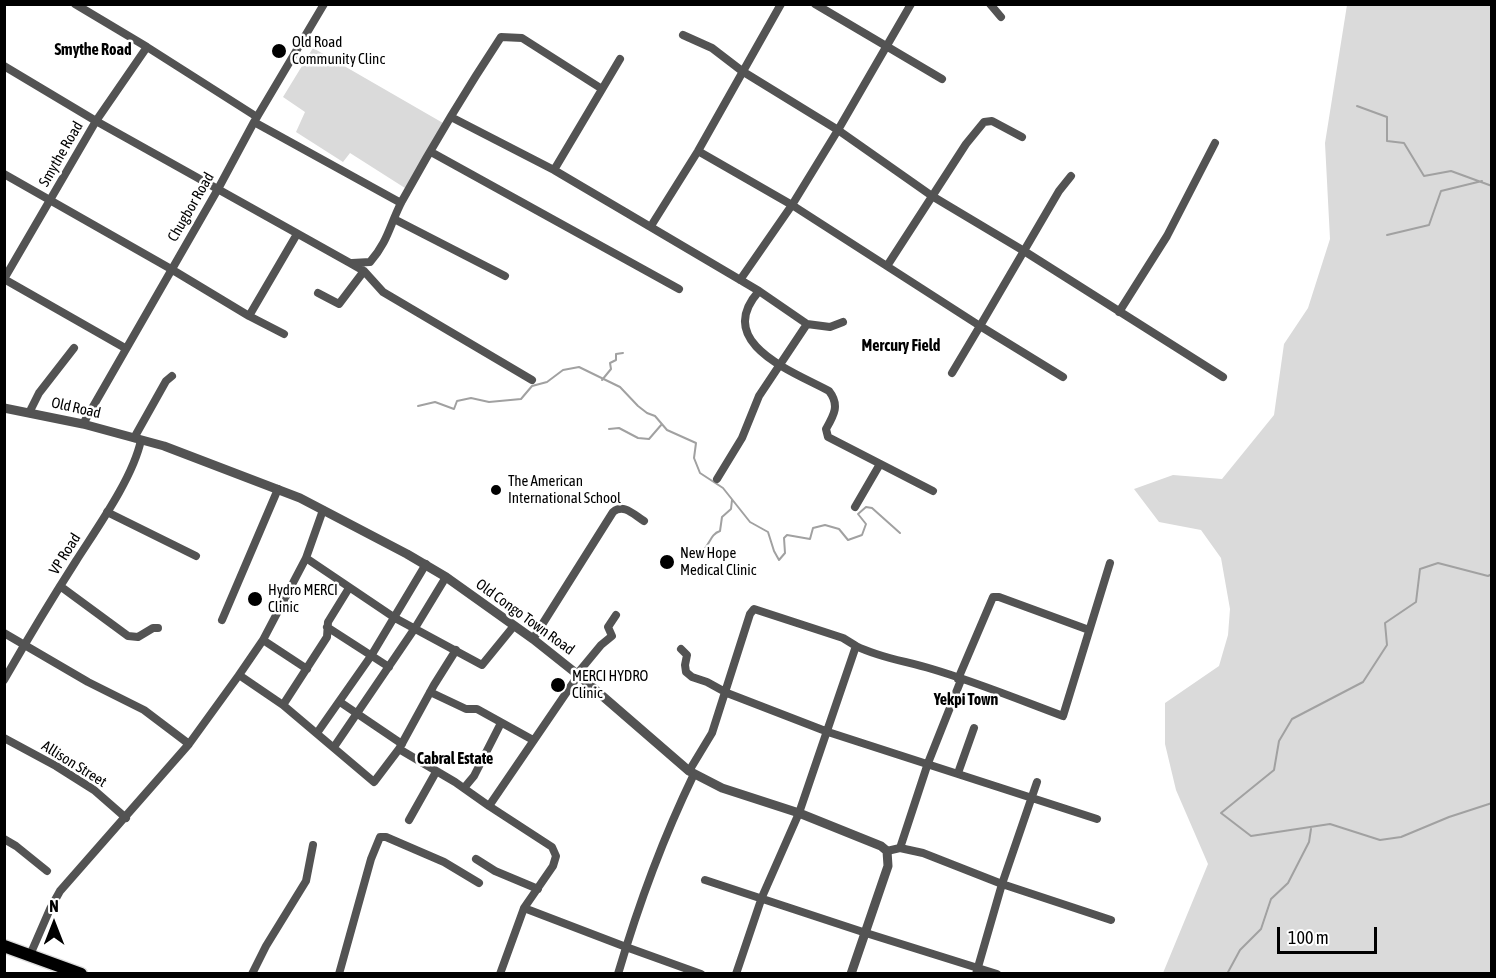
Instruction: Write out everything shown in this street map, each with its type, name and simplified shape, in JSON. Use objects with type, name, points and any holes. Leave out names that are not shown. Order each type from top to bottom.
[{"type":"highway","points":[[4,946],[81,974]]},
{"type":"street","points":[[75,4],[90,8],[256,119],[401,203]]},
{"type":"street","name":"Chugbor Road","points":[[83,424],[324,4]]},
{"type":"street","points":[[651,226],[698,151],[781,4]]},
{"type":"street","points":[[815,4],[942,79]]},
{"type":"street","points":[[740,280],[792,205],[911,4]]},
{"type":"street","points":[[990,4],[1001,17]]},
{"type":"street","points":[[683,35],[712,48],[742,71],[838,130],[932,196],[1024,251],[1223,377]]},
{"type":"street","points":[[350,263],[370,261],[382,249],[401,203],[501,37],[522,38],[602,89]]},
{"type":"street","name":"Smythe Road","points":[[4,279],[96,121],[147,47]]},
{"type":"street","points":[[554,170],[620,59]]},
{"type":"street","points":[[5,68],[364,271],[383,292],[532,380]]},
{"type":"street","points":[[452,117],[554,170],[651,226],[759,291],[807,324],[830,327],[843,322]]},
{"type":"street","points":[[887,266],[966,144],[984,122],[992,121],[1022,136]]},
{"type":"street","points":[[1119,312],[1167,236],[1215,143]]},
{"type":"street","points":[[698,151],[792,205],[1064,378]]},
{"type":"street","points":[[431,152],[679,289]]},
{"type":"street","points":[[4,174],[284,334]]},
{"type":"street","points":[[952,373],[1059,191],[1071,176]]},
{"type":"street","points":[[394,219],[506,276]]},
{"type":"street","points":[[249,316],[297,234]]},
{"type":"street","points":[[318,293],[339,304],[364,271]]},
{"type":"street","points":[[4,279],[125,348]]},
{"type":"street","points":[[759,291],[748,303],[745,313],[749,339],[758,349],[829,392],[835,399],[836,409],[825,429],[828,436],[933,491]]},
{"type":"street","points":[[717,479],[742,438],[759,396],[807,324]]},
{"type":"street","points":[[29,413],[39,393],[74,348]]},
{"type":"street","name":"VP Road","points":[[4,680],[60,586],[108,512],[138,453],[137,439],[166,381],[172,376]]},
{"type":"street","name":"Old Road","points":[[4,408],[83,424],[137,439]]},
{"type":"street","name":"Old Congo Town Road","points":[[137,439],[164,446],[278,489],[426,564],[533,639],[579,675],[692,773],[722,788],[799,813],[874,842],[887,851]]},
{"type":"street","points":[[855,507],[880,465]]},
{"type":"street","points":[[222,620],[278,489]]},
{"type":"street","points":[[533,639],[613,512],[618,508],[624,508],[644,521]]},
{"type":"street","points":[[30,955],[60,891],[189,744],[263,640],[306,558],[323,510]]},
{"type":"street","points":[[108,512],[196,556]]},
{"type":"street","points":[[306,558],[396,618],[482,665],[513,627]]},
{"type":"street","points":[[618,974],[657,860],[727,693],[750,614],[754,609],[843,638],[874,655],[932,669],[1063,716],[1110,563]]},
{"type":"street","points":[[317,733],[371,657],[426,564]]},
{"type":"street","points":[[333,747],[415,628],[446,577]]},
{"type":"street","points":[[60,586],[128,636],[138,638],[153,628],[158,628]]},
{"type":"street","points":[[283,705],[327,637],[326,627],[349,588]]},
{"type":"street","points":[[900,848],[959,679],[993,597],[999,597],[1089,630]]},
{"type":"street","points":[[489,806],[574,680],[601,645],[612,636],[608,627],[616,615]]},
{"type":"street","points":[[326,627],[388,667]]},
{"type":"street","points":[[4,633],[88,682],[144,710],[189,744]]},
{"type":"street","points":[[263,640],[307,669]]},
{"type":"street","points":[[736,974],[762,897],[799,813],[856,646]]},
{"type":"street","points":[[681,649],[687,655],[686,672],[727,693],[828,732],[1097,819]]},
{"type":"street","points":[[239,675],[283,705],[374,782],[401,747],[430,692],[456,650]]},
{"type":"street","points":[[430,692],[466,710],[477,709],[533,740]]},
{"type":"street","points":[[340,702],[436,772],[552,847],[556,856],[553,866],[524,908],[500,974]]},
{"type":"street","points":[[464,788],[474,776],[501,723]]},
{"type":"street","points":[[958,773],[974,728]]},
{"type":"street","name":"Allison Street","points":[[4,738],[94,790],[126,818]]},
{"type":"street","points":[[409,820],[436,772]]},
{"type":"street","points":[[977,970],[1002,884],[1037,782]]},
{"type":"street","points":[[339,974],[371,860],[380,837],[386,837],[423,852],[479,883]]},
{"type":"street","points":[[4,839],[47,871]]},
{"type":"street","points":[[252,974],[266,946],[306,881],[314,845]]},
{"type":"street","points":[[851,974],[888,866],[887,851],[900,848],[923,853],[1002,884],[1111,920]]},
{"type":"street","points":[[476,859],[495,871],[538,889]]},
{"type":"street","points":[[705,880],[977,970],[996,974]]},
{"type":"street","points":[[524,908],[701,974]]},
{"type":"shaded area","points":[[1347,5],[1491,5],[1491,973],[1163,973],[1208,864],[1176,790],[1165,744],[1165,703],[1219,666],[1228,635],[1230,609],[1221,558],[1201,530],[1159,522],[1134,489],[1173,475],[1222,479],[1274,415],[1284,344],[1308,308],[1330,239],[1325,143]]},
{"type":"shaded area","points":[[313,48],[443,123],[405,188],[350,153],[343,162],[296,132],[305,112],[283,97]]},
{"type":"waterway","points":[[1357,106],[1387,117],[1387,141],[1404,143],[1424,176],[1451,171],[1492,186]]},
{"type":"waterway","points":[[1387,235],[1429,225],[1441,191],[1482,181]]},
{"type":"waterway","points":[[602,380],[611,369],[610,363],[616,360],[616,354],[623,353]]},
{"type":"waterway","points":[[418,406],[435,402],[454,409],[457,401],[471,398],[489,402],[521,399],[532,386],[547,382],[563,370],[579,367],[620,387],[638,406],[655,416],[667,430],[696,443],[694,458],[700,473],[723,488],[750,522],[768,532],[779,560],[785,553],[784,538],[787,535],[810,539],[813,528],[825,525],[839,529],[848,540],[862,535],[866,524],[858,514],[866,507],[872,508],[900,533]]},
{"type":"waterway","points":[[609,429],[619,428],[638,438],[649,439],[662,424]]},
{"type":"waterway","points":[[696,556],[701,553],[713,535],[720,531],[722,517],[731,509],[732,500]]},
{"type":"waterway","points":[[1492,574],[1488,576],[1438,563],[1420,569],[1416,602],[1385,623],[1387,645],[1363,682],[1292,719],[1279,741],[1274,770],[1221,813],[1251,836],[1330,824],[1380,840],[1401,837],[1449,817],[1492,803]]},
{"type":"waterway","points":[[1227,974],[1240,950],[1261,929],[1271,899],[1288,883],[1309,842],[1311,829]]},
{"type":"place","name":"Old Road Community Clinc","points":[[279,51]]},
{"type":"place","name":"The American International School","points":[[496,490]]},
{"type":"place","name":"New Hope Medical Clinic","points":[[667,562]]},
{"type":"place","name":"Hydro MERCI Clinic","points":[[255,599]]},
{"type":"place","name":"MERCI HYDRO Clinic","points":[[558,685]]},
{"type":"district","name":"Smythe Road","points":[[93,50]]},
{"type":"district","name":"Mercury Field","points":[[901,346]]},
{"type":"district","name":"Yekpi Town","points":[[966,700]]},
{"type":"district","name":"Cabral Estate","points":[[455,759]]}]
